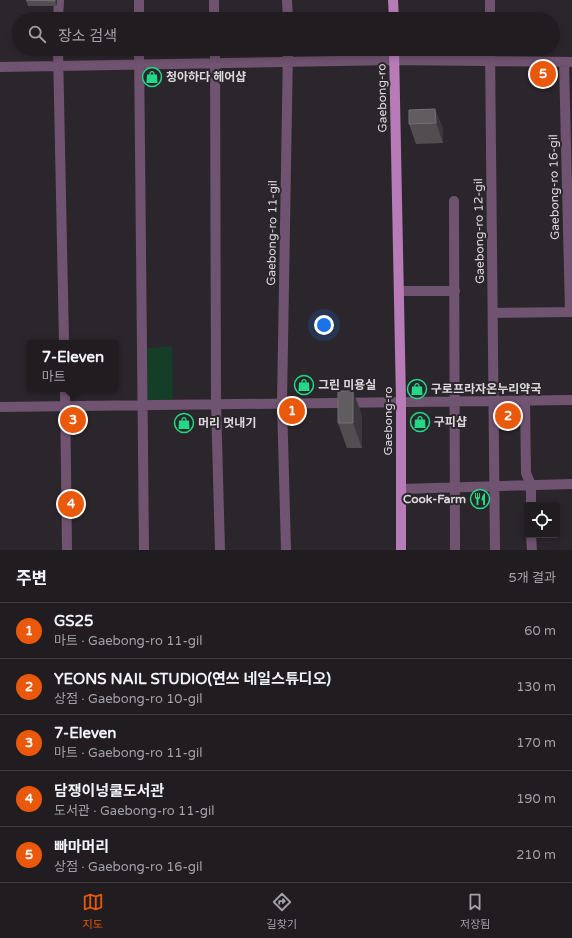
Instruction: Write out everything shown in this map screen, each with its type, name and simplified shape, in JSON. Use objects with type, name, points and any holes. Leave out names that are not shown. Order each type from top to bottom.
[{"type":"main road","points":[[393,0],[394,12]]},
{"type":"main road","name":"Gaebong-ro","points":[[394,56],[401,401],[401,550]]},
{"type":"street","points":[[58,0],[58,12]]},
{"type":"street","points":[[139,0],[139,12]]},
{"type":"street","points":[[214,0],[214,12]]},
{"type":"street","points":[[288,0],[288,12]]},
{"type":"street","points":[[490,0],[490,12]]},
{"type":"street","points":[[58,56],[64,340]]},
{"type":"street","points":[[139,56],[144,404],[144,550]]},
{"type":"street","points":[[215,56],[216,404],[220,550]]},
{"type":"street","name":"Gaebong-ro 11-gil","points":[[286,550],[282,403],[288,56]]},
{"type":"street","name":"Gaebong-ro 12-gil","points":[[490,56],[495,550]]},
{"type":"street","name":"Gaebong-ro 16-gil","points":[[0,67],[139,66],[394,60],[568,62],[571,312]]},
{"type":"street","name":"Gaebong-ro 12-gil","points":[[454,201],[455,550]]},
{"type":"street","points":[[399,291],[455,291]]},
{"type":"street","points":[[493,313],[571,312]]},
{"type":"street","points":[[65,392],[67,550]]},
{"type":"street","points":[[0,407],[455,400],[572,400]]},
{"type":"street","points":[[525,400],[526,473],[531,485],[531,502]]},
{"type":"street","points":[[401,489],[572,484]]},
{"type":"street","points":[[531,538],[532,550]]},
{"type":"green space","points":[[172,347],[173,404],[148,401],[147,348]]},
{"type":"building","points":[[26,0],[55,0],[55,1]]},
{"type":"building","points":[[435,109],[436,123],[409,124],[409,110]]},
{"type":"building","points":[[338,391],[353,391],[353,423],[338,423]]},
{"type":"place","name":"빠마머리","points":[[543,74]]},
{"type":"place","name":"청아하다 헤어샵","points":[[152,77]]},
{"type":"place","name":"그린 미용실","points":[[304,385]]},
{"type":"place","name":"구로프라자온누리약국","points":[[417,389]]},
{"type":"place","name":"GS25","points":[[292,411]]},
{"type":"place","name":"YEONS NAIL STUDIO(연쓰 네일스튜디오)","points":[[508,416]]},
{"type":"place","name":"7-Eleven","points":[[73,420]]},
{"type":"place","name":"구피샵","points":[[420,422]]},
{"type":"place","name":"머리 멋내기","points":[[184,423]]},
{"type":"place","name":"Cook-Farm","points":[[480,499]]},
{"type":"place","name":"담쟁이넝쿨도서관","points":[[71,504]]}]
